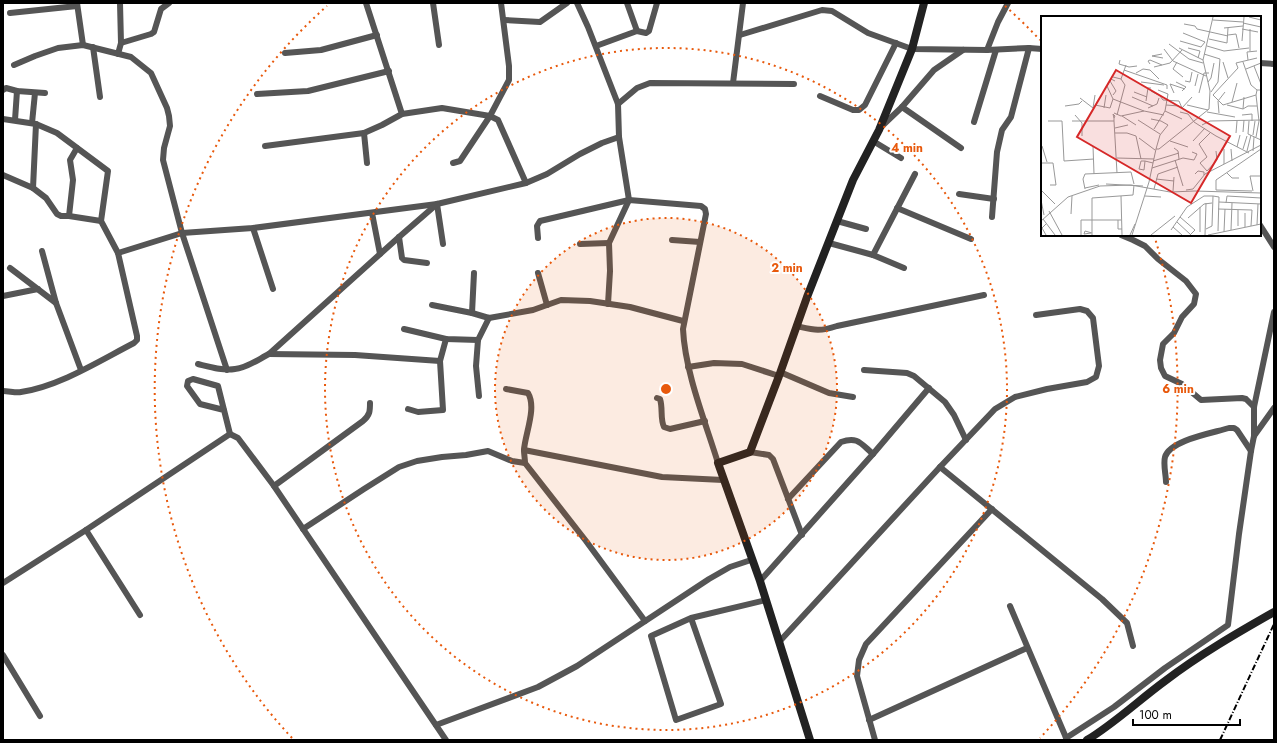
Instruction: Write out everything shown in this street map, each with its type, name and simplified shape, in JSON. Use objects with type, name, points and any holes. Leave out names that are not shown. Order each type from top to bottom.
[{"type":"main road","points":[[810,740],[780,641],[718,463],[750,452],[780,374],[796,326],[853,180],[879,130],[912,49],[924,3]]},
{"type":"main road","points":[[1087,740],[1121,716],[1166,680],[1202,655],[1274,612]]},
{"type":"street","points":[[118,54],[121,43],[120,3]]},
{"type":"street","points":[[121,43],[154,32],[161,9],[169,3]]},
{"type":"street","points":[[366,3],[402,114]]},
{"type":"street","points":[[433,3],[439,45]]},
{"type":"street","points":[[453,163],[460,161],[490,116],[508,80],[509,66],[501,3]]},
{"type":"street","points":[[504,20],[540,22],[567,3]]},
{"type":"street","points":[[577,3],[596,46],[618,104],[619,137],[629,200],[609,243],[610,271],[608,304]]},
{"type":"street","points":[[628,3],[637,31]]},
{"type":"street","points":[[596,46],[637,31],[646,33],[649,31],[657,3]]},
{"type":"street","points":[[733,83],[743,3]]},
{"type":"street","points":[[831,3],[832,11]]},
{"type":"street","points":[[987,50],[998,22],[1008,3]]},
{"type":"street","points":[[10,13],[77,5],[83,45]]},
{"type":"street","points":[[740,35],[822,10],[832,11],[868,33],[912,49],[1041,49]]},
{"type":"street","points":[[285,53],[321,50],[377,35]]},
{"type":"street","points":[[820,96],[853,110],[859,110],[865,105],[896,43]]},
{"type":"street","points":[[14,65],[58,48],[83,45],[131,57],[151,73],[169,116],[170,126],[164,148],[163,160],[182,233],[227,370]]},
{"type":"street","points":[[93,47],[100,97]]},
{"type":"street","points":[[992,217],[997,152],[1002,130],[1011,118],[1029,48]]},
{"type":"street","points":[[879,130],[902,108],[934,70],[964,49]]},
{"type":"street","points":[[974,122],[996,50]]},
{"type":"street","points":[[1261,63],[1274,64]]},
{"type":"street","points":[[257,94],[308,91],[389,71]]},
{"type":"street","points":[[618,104],[637,88],[650,83],[794,84]]},
{"type":"street","points":[[3,90],[6,88],[17,91],[45,93]]},
{"type":"street","points":[[15,120],[17,91]]},
{"type":"street","points":[[33,188],[35,93]]},
{"type":"street","points":[[265,146],[364,133],[402,114],[442,108],[490,116],[500,122],[526,183]]},
{"type":"street","points":[[902,108],[962,148]]},
{"type":"street","points":[[3,119],[34,124],[57,133],[108,171],[101,221],[118,253],[137,336],[137,340],[134,343],[81,370],[45,386],[20,392],[3,391]]},
{"type":"street","points":[[364,133],[367,163]]},
{"type":"street","points":[[118,253],[182,233],[253,228],[438,204],[526,183],[547,174],[580,154],[602,143],[619,137]]},
{"type":"street","points":[[873,141],[902,158]]},
{"type":"street","points":[[69,216],[73,180],[70,160],[77,148]]},
{"type":"street","points":[[873,255],[915,174]]},
{"type":"street","points":[[3,175],[33,188],[46,198],[57,214],[61,216],[101,221]]},
{"type":"street","points":[[959,194],[994,199]]},
{"type":"street","points":[[538,238],[537,226],[540,221],[629,200],[701,206],[705,209],[706,214],[683,321],[684,346],[688,367],[718,463]]},
{"type":"street","points":[[198,364],[227,370],[237,369],[269,354],[399,237],[438,204]]},
{"type":"street","points":[[438,204],[443,244]]},
{"type":"street","points":[[897,208],[971,239]]},
{"type":"street","points":[[372,213],[380,254]]},
{"type":"street","points":[[837,221],[866,229]]},
{"type":"street","points":[[1261,227],[1274,247]]},
{"type":"street","points":[[253,228],[273,288]]},
{"type":"street","points":[[1123,236],[1145,246],[1158,259],[1186,281],[1196,294],[1194,304],[1182,318],[1174,333],[1163,344],[1160,360],[1161,368],[1166,376],[1182,384],[1201,400],[1242,398],[1246,399],[1254,407]]},
{"type":"street","points":[[399,237],[402,258],[404,260],[427,263]]},
{"type":"street","points":[[672,240],[700,242]]},
{"type":"street","points":[[580,244],[609,243]]},
{"type":"street","points":[[829,243],[873,255],[904,268]]},
{"type":"street","points":[[42,251],[56,303],[81,370]]},
{"type":"street","points":[[10,268],[56,303]]},
{"type":"street","points":[[472,313],[474,273]]},
{"type":"street","points":[[538,273],[547,305]]},
{"type":"street","points":[[3,296],[38,289]]},
{"type":"street","points":[[796,326],[817,331],[824,330],[984,295]]},
{"type":"street","points":[[432,305],[489,318],[533,310],[561,300],[590,301],[630,307],[683,321]]},
{"type":"street","points":[[780,641],[995,409],[1015,397],[1047,389],[1087,382],[1096,377],[1099,366],[1092,318],[1087,311],[1080,309],[1036,315]]},
{"type":"street","points":[[1010,606],[1066,739],[1114,707],[1165,668],[1228,625],[1239,534],[1254,436],[1254,407],[1274,312]]},
{"type":"street","points":[[479,396],[476,366],[478,340],[489,318]]},
{"type":"street","points":[[404,329],[446,339],[478,340]]},
{"type":"street","points":[[408,409],[418,412],[443,410],[440,361],[446,339]]},
{"type":"street","points":[[269,354],[355,355],[440,361]]},
{"type":"street","points":[[688,367],[714,363],[742,364],[780,374],[829,393],[853,397]]},
{"type":"street","points":[[864,370],[907,373],[914,376],[945,402],[954,415],[966,440]]},
{"type":"street","points":[[224,410],[200,404],[187,386],[188,381],[193,380],[218,386],[224,410],[230,434],[238,438],[274,486],[446,740]]},
{"type":"street","points":[[760,581],[873,454],[929,388]]},
{"type":"street","points":[[506,389],[528,393],[530,396],[532,407],[524,450],[525,463],[586,541],[645,621]]},
{"type":"street","points":[[657,398],[660,400],[663,424],[666,428],[670,429],[705,421]]},
{"type":"street","points":[[274,486],[363,421],[368,416],[370,411],[370,403]]},
{"type":"street","points":[[1254,436],[1274,408]]},
{"type":"street","points":[[1166,482],[1164,459],[1166,453],[1182,442],[1229,428],[1234,428],[1237,430],[1251,451]]},
{"type":"street","points":[[3,583],[86,530],[230,434]]},
{"type":"street","points":[[788,499],[841,442],[849,439],[856,440],[873,454]]},
{"type":"street","points":[[524,450],[662,477],[723,480]]},
{"type":"street","points":[[303,529],[399,467],[417,461],[442,456],[488,452],[512,461],[525,463]]},
{"type":"street","points":[[750,452],[769,455],[773,458],[802,535]]},
{"type":"street","points":[[940,467],[1102,599],[1124,619],[1130,630],[1133,646]]},
{"type":"street","points":[[875,740],[857,676],[859,660],[866,644],[992,509]]},
{"type":"street","points":[[86,530],[140,615]]},
{"type":"street","points":[[436,725],[538,687],[577,666],[709,579],[730,568],[751,560]]},
{"type":"street","points":[[691,618],[721,704],[676,720],[651,636],[691,618],[766,600]]},
{"type":"street","points":[[869,720],[1027,648]]},
{"type":"street","points":[[3,656],[40,716]]},
{"type":"street","points":[[1114,707],[1121,716]]},
{"type":"railway","points":[[1220,740],[1274,624]]}]
